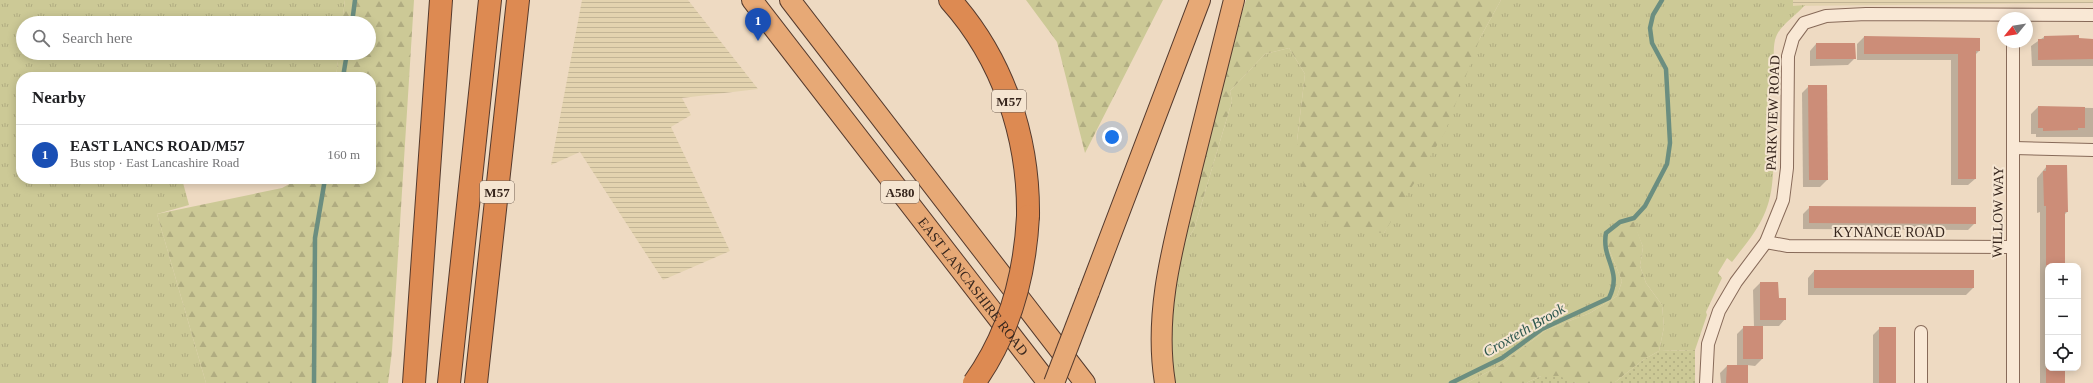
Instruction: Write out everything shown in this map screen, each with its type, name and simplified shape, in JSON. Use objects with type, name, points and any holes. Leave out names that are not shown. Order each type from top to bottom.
[{"type":"highway","points":[[414,383],[440,0]]},
{"type":"highway","name":"M57","points":[[449,383],[490,0]]},
{"type":"highway","name":"M57","points":[[476,383],[518,0]]},
{"type":"highway","name":"EAST LANCASHIRE ROAD","points":[[752,0],[1048,383]]},
{"type":"highway","name":"EAST LANCASHIRE ROAD","points":[[790,0],[1085,383]]},
{"type":"highway","name":"M57","points":[[950,0],[983,44],[1001,80],[1011,105],[1020,136],[1026,168],[1028,216],[1024,258],[1015,297],[997,343],[974,383]]},
{"type":"highway","points":[[1054,383],[1200,0]]},
{"type":"highway","points":[[1165,383],[1161,354],[1161,335],[1162,313],[1170,258],[1234,0]]},
{"type":"street","name":"PARKVIEW ROAD","points":[[1706,383],[1708,344],[1719,311],[1736,282],[1766,242],[1783,200],[1787,168],[1788,56],[1793,38],[1804,23],[1826,16],[1866,14],[1997,16]]},
{"type":"street","name":"PARKVIEW ROAD","points":[[2033,16],[2093,15]]},
{"type":"street","name":"WILLOW WAY","points":[[2013,48],[2013,383]]},
{"type":"street","points":[[2014,148],[2093,150]]},
{"type":"street","name":"KYNANCE ROAD","points":[[1766,242],[1788,246],[2012,247]]},
{"type":"street","points":[[1921,332],[1921,383]]},
{"type":"shaded area","points":[[582,0],[688,0],[758,89],[682,98],[691,115],[671,127],[730,251],[663,280],[580,152],[551,165]]},
{"type":"shaded area","points":[[1793,0],[2093,0],[2093,3],[1793,6]]},
{"type":"green space","points":[[0,0],[345,0],[343,16],[16,16],[16,60],[338,60],[337,72],[16,72],[16,184],[183,184],[189,205],[157,214],[206,383],[0,383]]},
{"type":"green space","points":[[345,0],[414,0],[392,351],[388,383],[206,383],[157,214],[282,188],[289,184],[376,184],[376,72],[337,72],[338,60],[376,60],[376,16],[343,16]]},
{"type":"green space","points":[[1026,0],[1163,0],[1085,153],[1057,42]]},
{"type":"green space","points":[[1246,0],[1501,0],[1480,38],[1445,132],[1384,233],[1352,230],[1325,222],[1305,192],[1297,141],[1305,74],[1289,48],[1265,54],[1230,91],[1232,101],[1194,229],[1182,248],[1236,32]]},
{"type":"green space","points":[[1501,0],[1793,0],[1793,6],[1805,5],[1784,25],[1775,40],[1771,80],[1769,158],[1773,168],[1773,174],[1767,208],[1758,226],[1746,244],[1732,262],[1727,258],[1718,273],[1722,278],[1706,312],[1707,315],[1695,350],[1659,351],[1664,327],[1662,305],[1646,283],[1640,266],[1643,247],[1633,222],[1608,247],[1622,281],[1617,296],[1590,313],[1546,330],[1499,366],[1467,383],[1172,383],[1170,316],[1182,248],[1194,229],[1232,101],[1230,91],[1265,54],[1289,48],[1305,74],[1297,141],[1384,233],[1480,38]]},
{"type":"green space","points":[[1634,222],[1643,247],[1640,266],[1646,283],[1662,305],[1664,327],[1659,351],[1643,360],[1614,383],[1576,383],[1541,376],[1526,383],[1467,383],[1499,366],[1546,330],[1590,313],[1617,296],[1622,281],[1608,247],[1608,235],[1622,223]]},
{"type":"green space","points":[[1695,350],[1695,383],[1614,383],[1643,360],[1659,351]]},
{"type":"green space","points":[[1541,376],[1559,376],[1576,383],[1526,383]]},
{"type":"building","points":[[2079,35],[2079,38],[2093,39],[2093,59],[2038,60],[2038,39],[2044,39],[2044,36]]},
{"type":"building","points":[[1864,36],[1980,38],[1980,51],[1976,51],[1976,179],[1958,179],[1958,54],[1864,54]]},
{"type":"building","points":[[1816,43],[1855,43],[1856,59],[1816,59]]},
{"type":"building","points":[[1808,85],[1827,85],[1828,180],[1809,180]]},
{"type":"building","points":[[2038,106],[2085,107],[2085,128],[2078,128],[2078,130],[2043,131],[2043,128],[2038,128]]},
{"type":"building","points":[[2046,165],[2067,165],[2068,212],[2065,212],[2065,263],[2046,263],[2046,206],[2044,206],[2043,171],[2046,171]]},
{"type":"building","points":[[1809,206],[1976,207],[1976,224],[1809,223]]},
{"type":"building","points":[[1814,270],[1974,270],[1974,288],[1814,288]]},
{"type":"building","points":[[1760,282],[1778,282],[1779,298],[1786,298],[1786,320],[1760,320]]},
{"type":"building","points":[[1743,326],[1763,326],[1763,359],[1743,359]]},
{"type":"building","points":[[1879,327],[1896,327],[1896,383],[1879,383]]},
{"type":"building","points":[[1727,365],[1748,365],[1748,383],[1726,383]]},
{"type":"building","points":[[2046,371],[2065,371],[2065,383],[2046,383]]},
{"type":"waterway","points":[[353,16],[355,0]]},
{"type":"waterway","name":"Croxteth Brook","points":[[1451,383],[1502,358],[1542,329],[1609,298],[1614,280],[1606,251],[1606,233],[1620,222],[1634,218],[1645,206],[1667,164],[1670,143],[1666,69],[1652,43],[1650,28],[1653,15],[1662,0]]},
{"type":"waterway","points":[[344,72],[346,60]]},
{"type":"waterway","points":[[314,383],[315,238],[324,184]]},
{"type":"place","name":"EAST LANCS ROAD/M57","points":[[758,41]]}]
